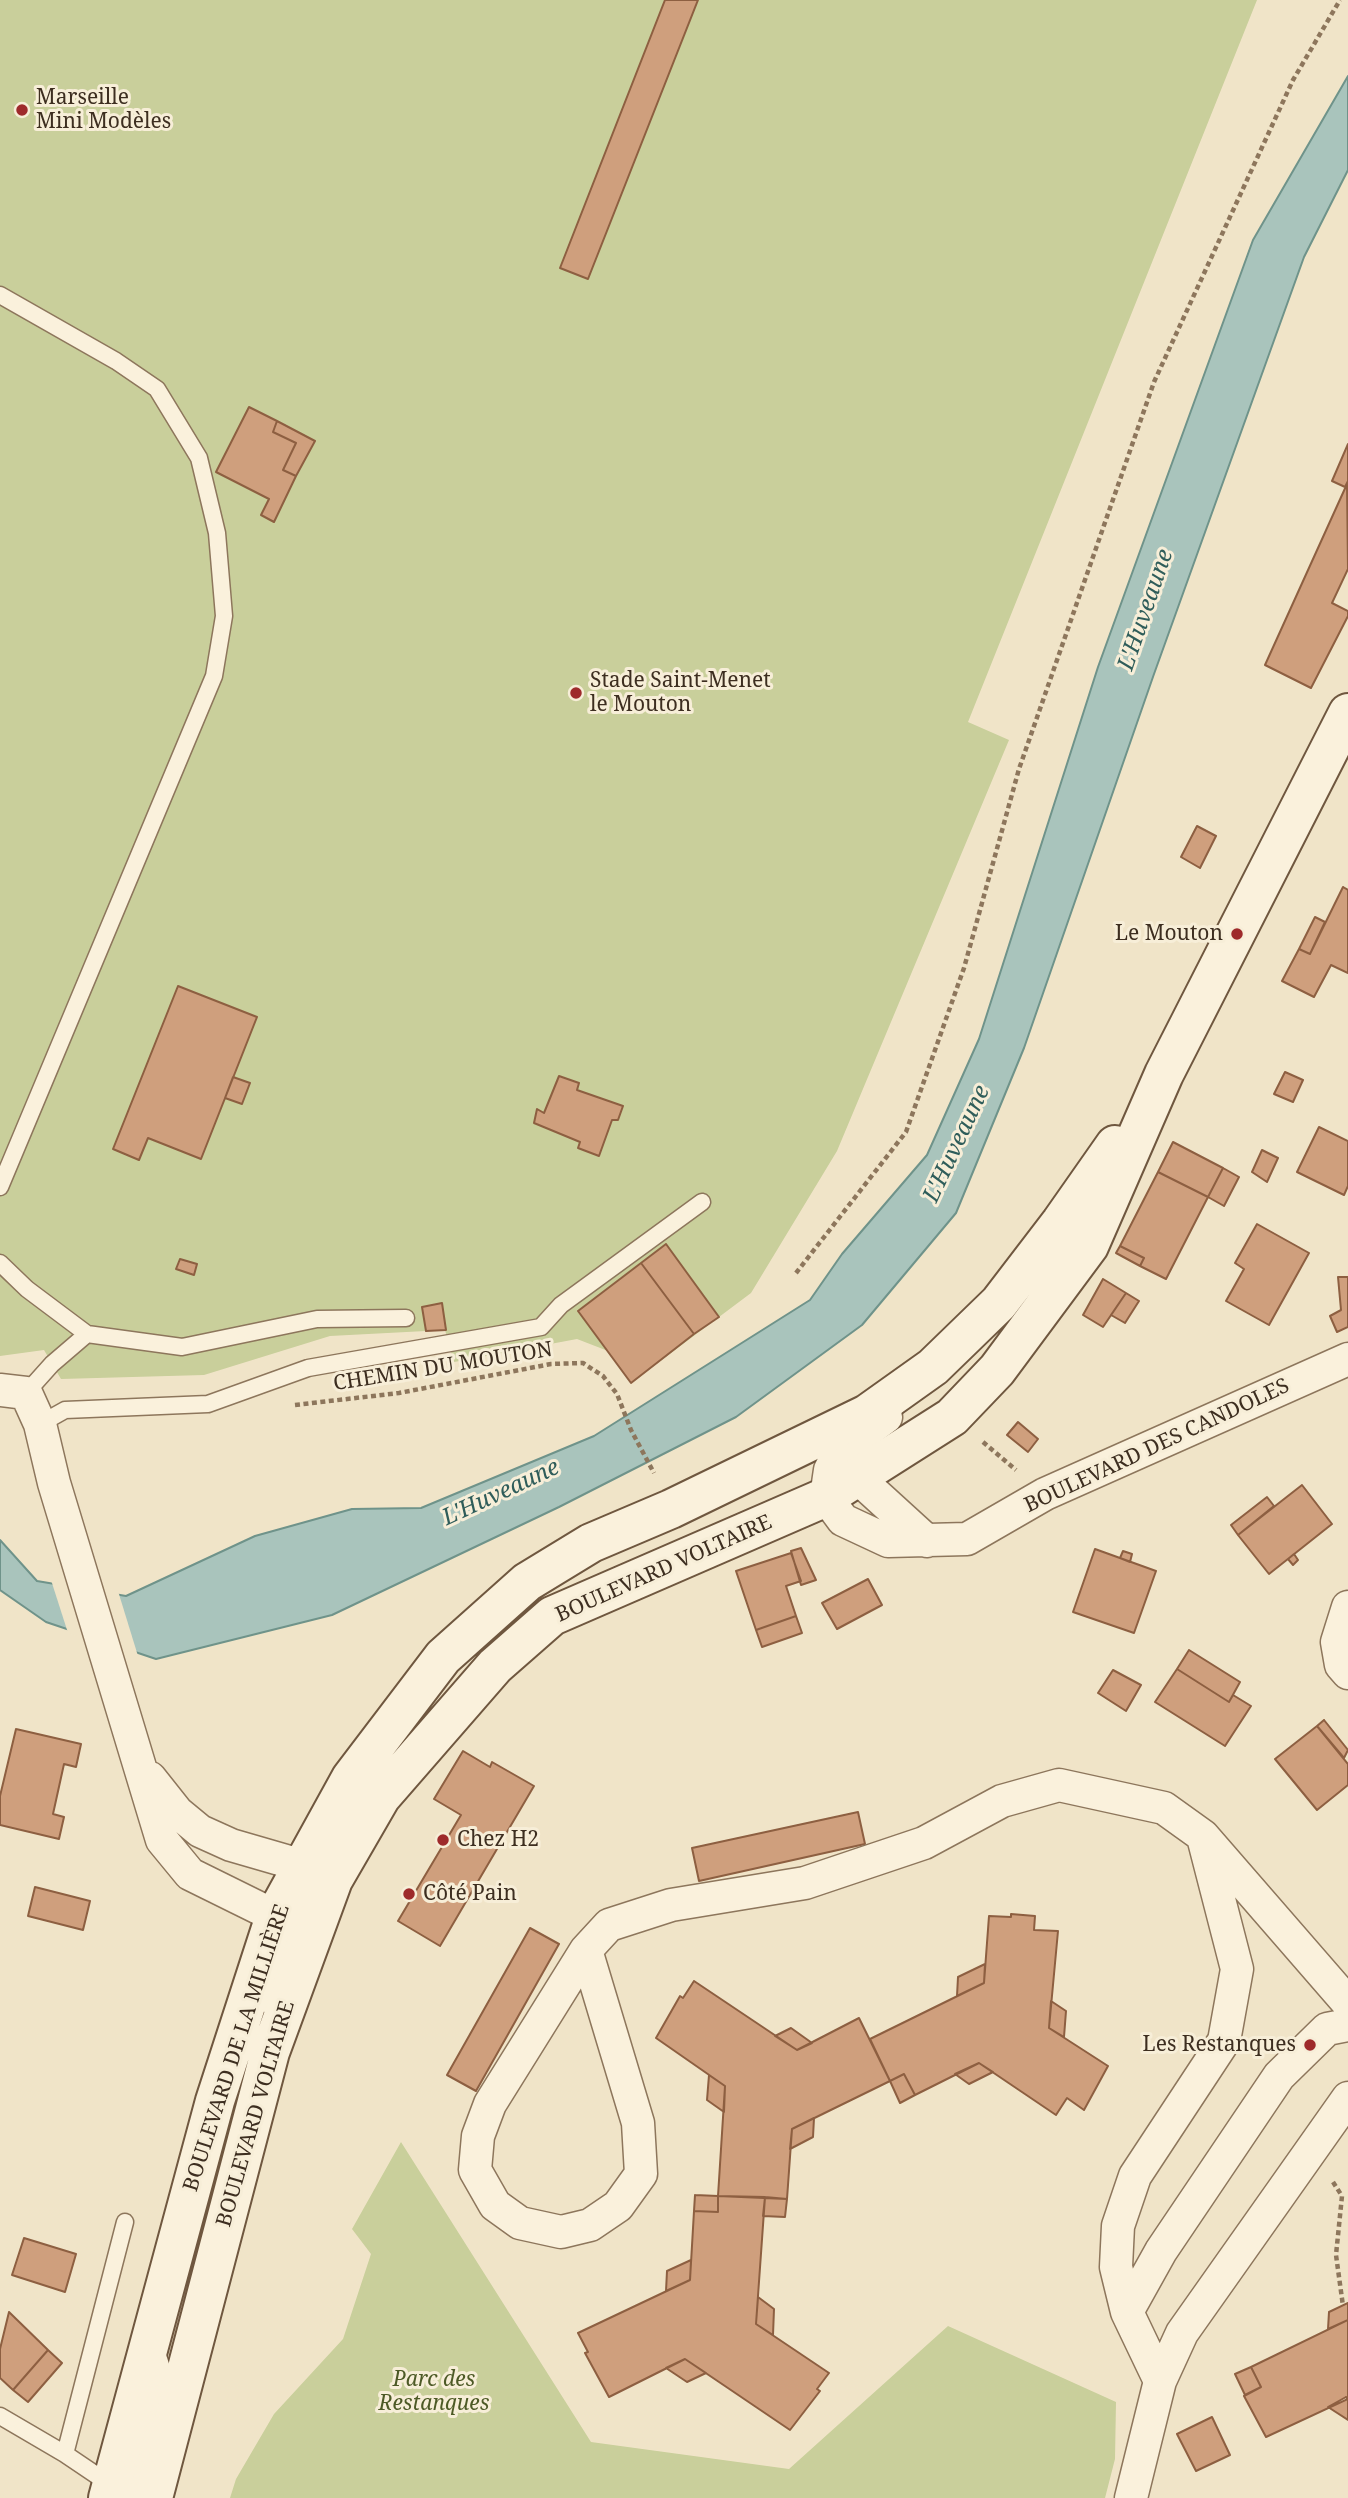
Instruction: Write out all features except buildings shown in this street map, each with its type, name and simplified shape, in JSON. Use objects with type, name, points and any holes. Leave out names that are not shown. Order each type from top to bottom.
[{"type":"main road","name":"BOULEVARD VOLTAIRE","points":[[153,2498],[270,2052],[302,1890],[495,1667],[552,1616],[838,1482],[952,1418],[997,1370],[1089,1246],[1164,1074],[1348,713]]},
{"type":"main road","name":"BOULEVARD VOLTAIRE","points":[[671,1509],[867,1414],[933,1367],[999,1303],[1061,1222],[1164,1074]]},
{"type":"main road","points":[[782,1455],[838,1482]]},
{"type":"main road","name":"BOULEVARD DE LA MILLIÈRE","points":[[117,2494],[148,2351],[215,2101],[351,1778],[443,1657],[527,1582],[591,1543],[671,1509]]},
{"type":"street","points":[[838,1482],[839,1452],[963,1360],[979,1322]]},
{"type":"street","name":"BOULEVARD DES CANDOLES","points":[[838,1482],[927,1541],[967,1539],[1045,1494],[1348,1359]]},
{"type":"street","points":[[13,1392],[40,1424],[54,1483],[143,1768],[162,1840],[190,1874],[302,1890]]},
{"type":"street","points":[[1348,1607],[1337,1642],[1341,1665],[1348,1674]]},
{"type":"street","points":[[143,1768],[177,1812],[200,1830],[231,1845],[302,1890]]},
{"type":"street","points":[[586,1950],[638,2123],[641,2174],[618,2206],[590,2225],[561,2232],[520,2223],[495,2205],[475,2170],[478,2136],[490,2104],[586,1950],[609,1925],[671,1905],[805,1883],[924,1843],[1002,1801],[1059,1784],[1164,1808],[1203,1836],[1348,2003]]},
{"type":"street","points":[[1160,2381],[1127,2312],[1116,2267],[1118,2226],[1135,2176],[1224,2041],[1237,1969],[1203,1836]]},
{"type":"street","points":[[1127,2312],[1161,2251],[1279,2076],[1327,2029],[1348,2025]]},
{"type":"street","points":[[1131,2498],[1160,2381],[1182,2333],[1348,2098]]},
{"type":"lane","points":[[0,295],[116,361],[157,389],[199,458],[217,533],[224,616],[214,677],[0,1188]]},
{"type":"lane","points":[[40,1424],[65,1410],[208,1404],[308,1368],[541,1327],[561,1305],[702,1202]]},
{"type":"lane","points":[[0,1263],[27,1289],[87,1334],[183,1347],[317,1319],[406,1318]]},
{"type":"lane","points":[[13,1392],[87,1334]]},
{"type":"lane","points":[[65,2454],[125,2222]]},
{"type":"lane","points":[[0,2416],[65,2454],[117,2494]]},
{"type":"path","points":[[796,1273],[906,1132],[964,968],[1019,769],[1154,382],[1293,80],[1340,0]]},
{"type":"path","name":"CHEMIN DU MOUTON","points":[[266,1383],[295,1405],[399,1394],[551,1364],[583,1363],[603,1376],[617,1394],[631,1430],[654,1473]]},
{"type":"path","points":[[977,1437],[1023,1475]]},
{"type":"path","points":[[1331,2179],[1342,2196],[1336,2255],[1343,2306]]},
{"type":"green space","name":"Stade Saint-Menet le Mouton","points":[[0,0],[1257,0],[968,722],[1009,740],[837,1151],[751,1293],[631,1383],[608,1351],[577,1339],[454,1362],[445,1330],[330,1336],[204,1375],[61,1379],[44,1350],[0,1356]]},
{"type":"green space","name":"Parc des Restanques","points":[[401,2142],[591,2442],[789,2469],[948,2326],[1116,2402],[1115,2459],[1105,2498],[230,2498],[236,2479],[274,2414],[343,2339],[371,2254],[352,2229]]},
{"type":"water","name":"L'Huveaune","points":[[1348,76],[1348,170],[1304,257],[1154,674],[1024,1048],[956,1213],[862,1325],[736,1417],[559,1507],[332,1615],[156,1659],[46,1622],[0,1590],[0,1540],[37,1581],[126,1596],[255,1536],[352,1509],[421,1508],[594,1436],[810,1300],[842,1254],[927,1155],[979,1039],[1098,667],[1253,240]]},
{"type":"pier","points":[[51,1580],[118,1591],[138,1656],[68,1633]]},
{"type":"place","name":"Marseille Mini Modèles","points":[[22,110]]},
{"type":"place","name":"Stade Saint-Menet le Mouton","points":[[576,693]]},
{"type":"place","name":"Le Mouton","points":[[1237,934]]},
{"type":"place","name":"Chez H2","points":[[443,1840]]},
{"type":"place","name":"Côté Pain","points":[[409,1894]]},
{"type":"place","name":"Les Restanques","points":[[1310,2045]]}]
